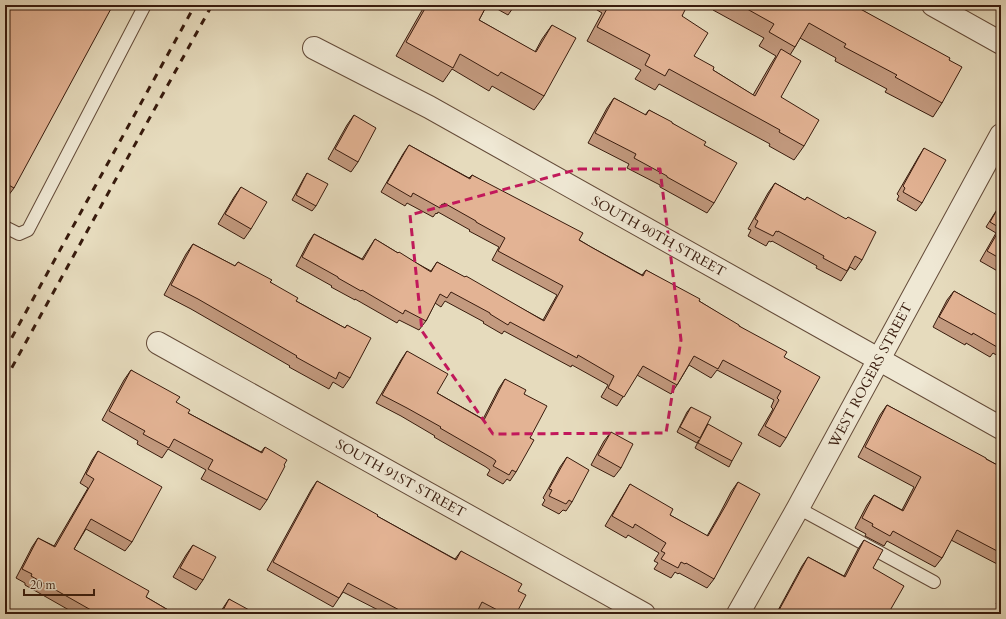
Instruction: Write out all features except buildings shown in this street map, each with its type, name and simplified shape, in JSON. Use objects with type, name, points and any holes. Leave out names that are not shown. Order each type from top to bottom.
[{"type":"street","points":[[933,5],[1001,43]]},
{"type":"street","name":"SOUTH 90TH STREET","points":[[314,48],[429,107],[1001,428]]},
{"type":"street","name":"WEST ROGERS STREET","points":[[738,614],[798,508],[1001,134]]},
{"type":"street","name":"SOUTH 91ST STREET","points":[[158,343],[644,614]]},
{"type":"lane","points":[[5,228],[19,234],[28,230],[145,5]]},
{"type":"lane","points":[[798,508],[934,582]]},
{"type":"highlighted area","points":[[579,169],[660,169],[681,340],[666,433],[493,434],[422,331],[410,215]]},
{"type":"railway","points":[[5,350],[195,5]]},
{"type":"railway","points":[[5,380],[212,5]]}]
